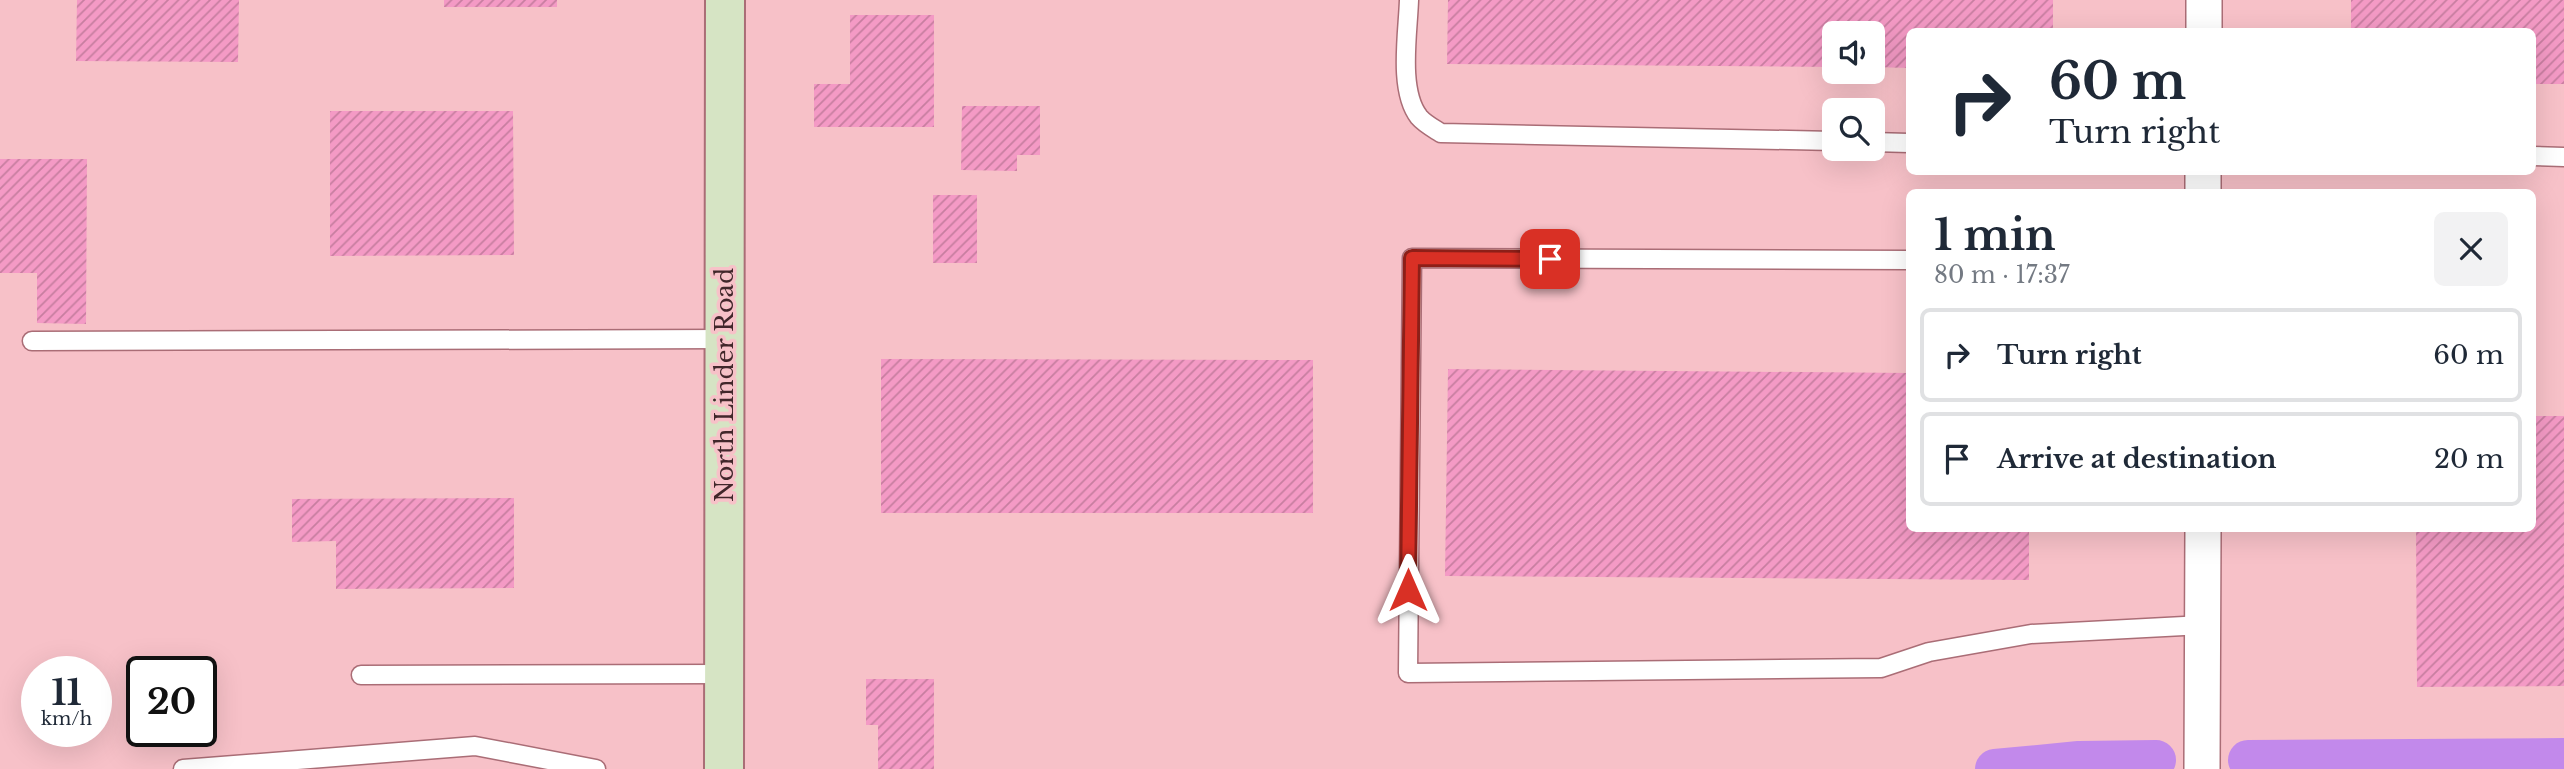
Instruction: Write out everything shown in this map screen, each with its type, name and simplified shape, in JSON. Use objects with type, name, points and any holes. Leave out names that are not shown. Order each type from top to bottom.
[{"type":"main road","name":"North Linder Road","points":[[724,769],[725,0]]},
{"type":"street","points":[[2204,0],[2204,28]]},
{"type":"street","points":[[2202,769],[2203,532]]},
{"type":"lane","points":[[1409,0],[1407,84],[1410,101],[1424,123],[1441,133],[1822,141]]},
{"type":"lane","points":[[1885,142],[1906,143]]},
{"type":"lane","points":[[2536,156],[2564,157]]},
{"type":"lane","points":[[1906,260],[1412,258],[1408,673],[1881,668],[1929,652],[2031,634],[2203,625]]},
{"type":"lane","points":[[32,341],[725,339]]},
{"type":"lane","points":[[361,675],[725,674]]},
{"type":"lane","points":[[183,769],[475,746],[537,763],[596,769]]},
{"type":"building","points":[[77,0],[239,0],[238,62],[76,61]]},
{"type":"building","points":[[444,0],[557,0],[557,7],[444,7]]},
{"type":"building","points":[[1448,0],[2053,0],[2053,28],[1906,28],[1906,68],[1885,67],[1885,21],[1822,21],[1822,67],[1447,64]]},
{"type":"building","points":[[2351,0],[2564,0],[2564,84],[2536,84],[2536,28],[2351,28]]},
{"type":"building","points":[[850,15],[934,15],[934,127],[814,127],[814,84],[850,84]]},
{"type":"building","points":[[962,106],[1040,106],[1040,155],[1017,155],[1017,171],[961,170]]},
{"type":"building","points":[[330,111],[513,111],[514,255],[330,256]]},
{"type":"building","points":[[0,159],[87,159],[86,324],[37,323],[37,273],[0,273]]},
{"type":"building","points":[[933,195],[977,195],[977,263],[933,263]]},
{"type":"building","points":[[881,359],[1313,360],[1313,513],[881,513]]},
{"type":"building","points":[[1448,369],[1906,373],[1906,532],[2029,532],[2029,580],[1445,576]]},
{"type":"building","points":[[2536,416],[2564,416],[2564,686],[2417,687],[2416,532],[2536,532]]},
{"type":"building","points":[[514,498],[514,588],[336,589],[336,541],[292,542],[292,499]]},
{"type":"building","points":[[866,679],[934,679],[934,769],[878,769],[878,725],[866,725]]},
{"type":"waterway","points":[[2248,760],[2564,758]]},
{"type":"waterway","points":[[1995,769],[2079,761],[2156,760]]},
{"type":"route","points":[[1408,590],[1412,258],[1550,259]]}]
